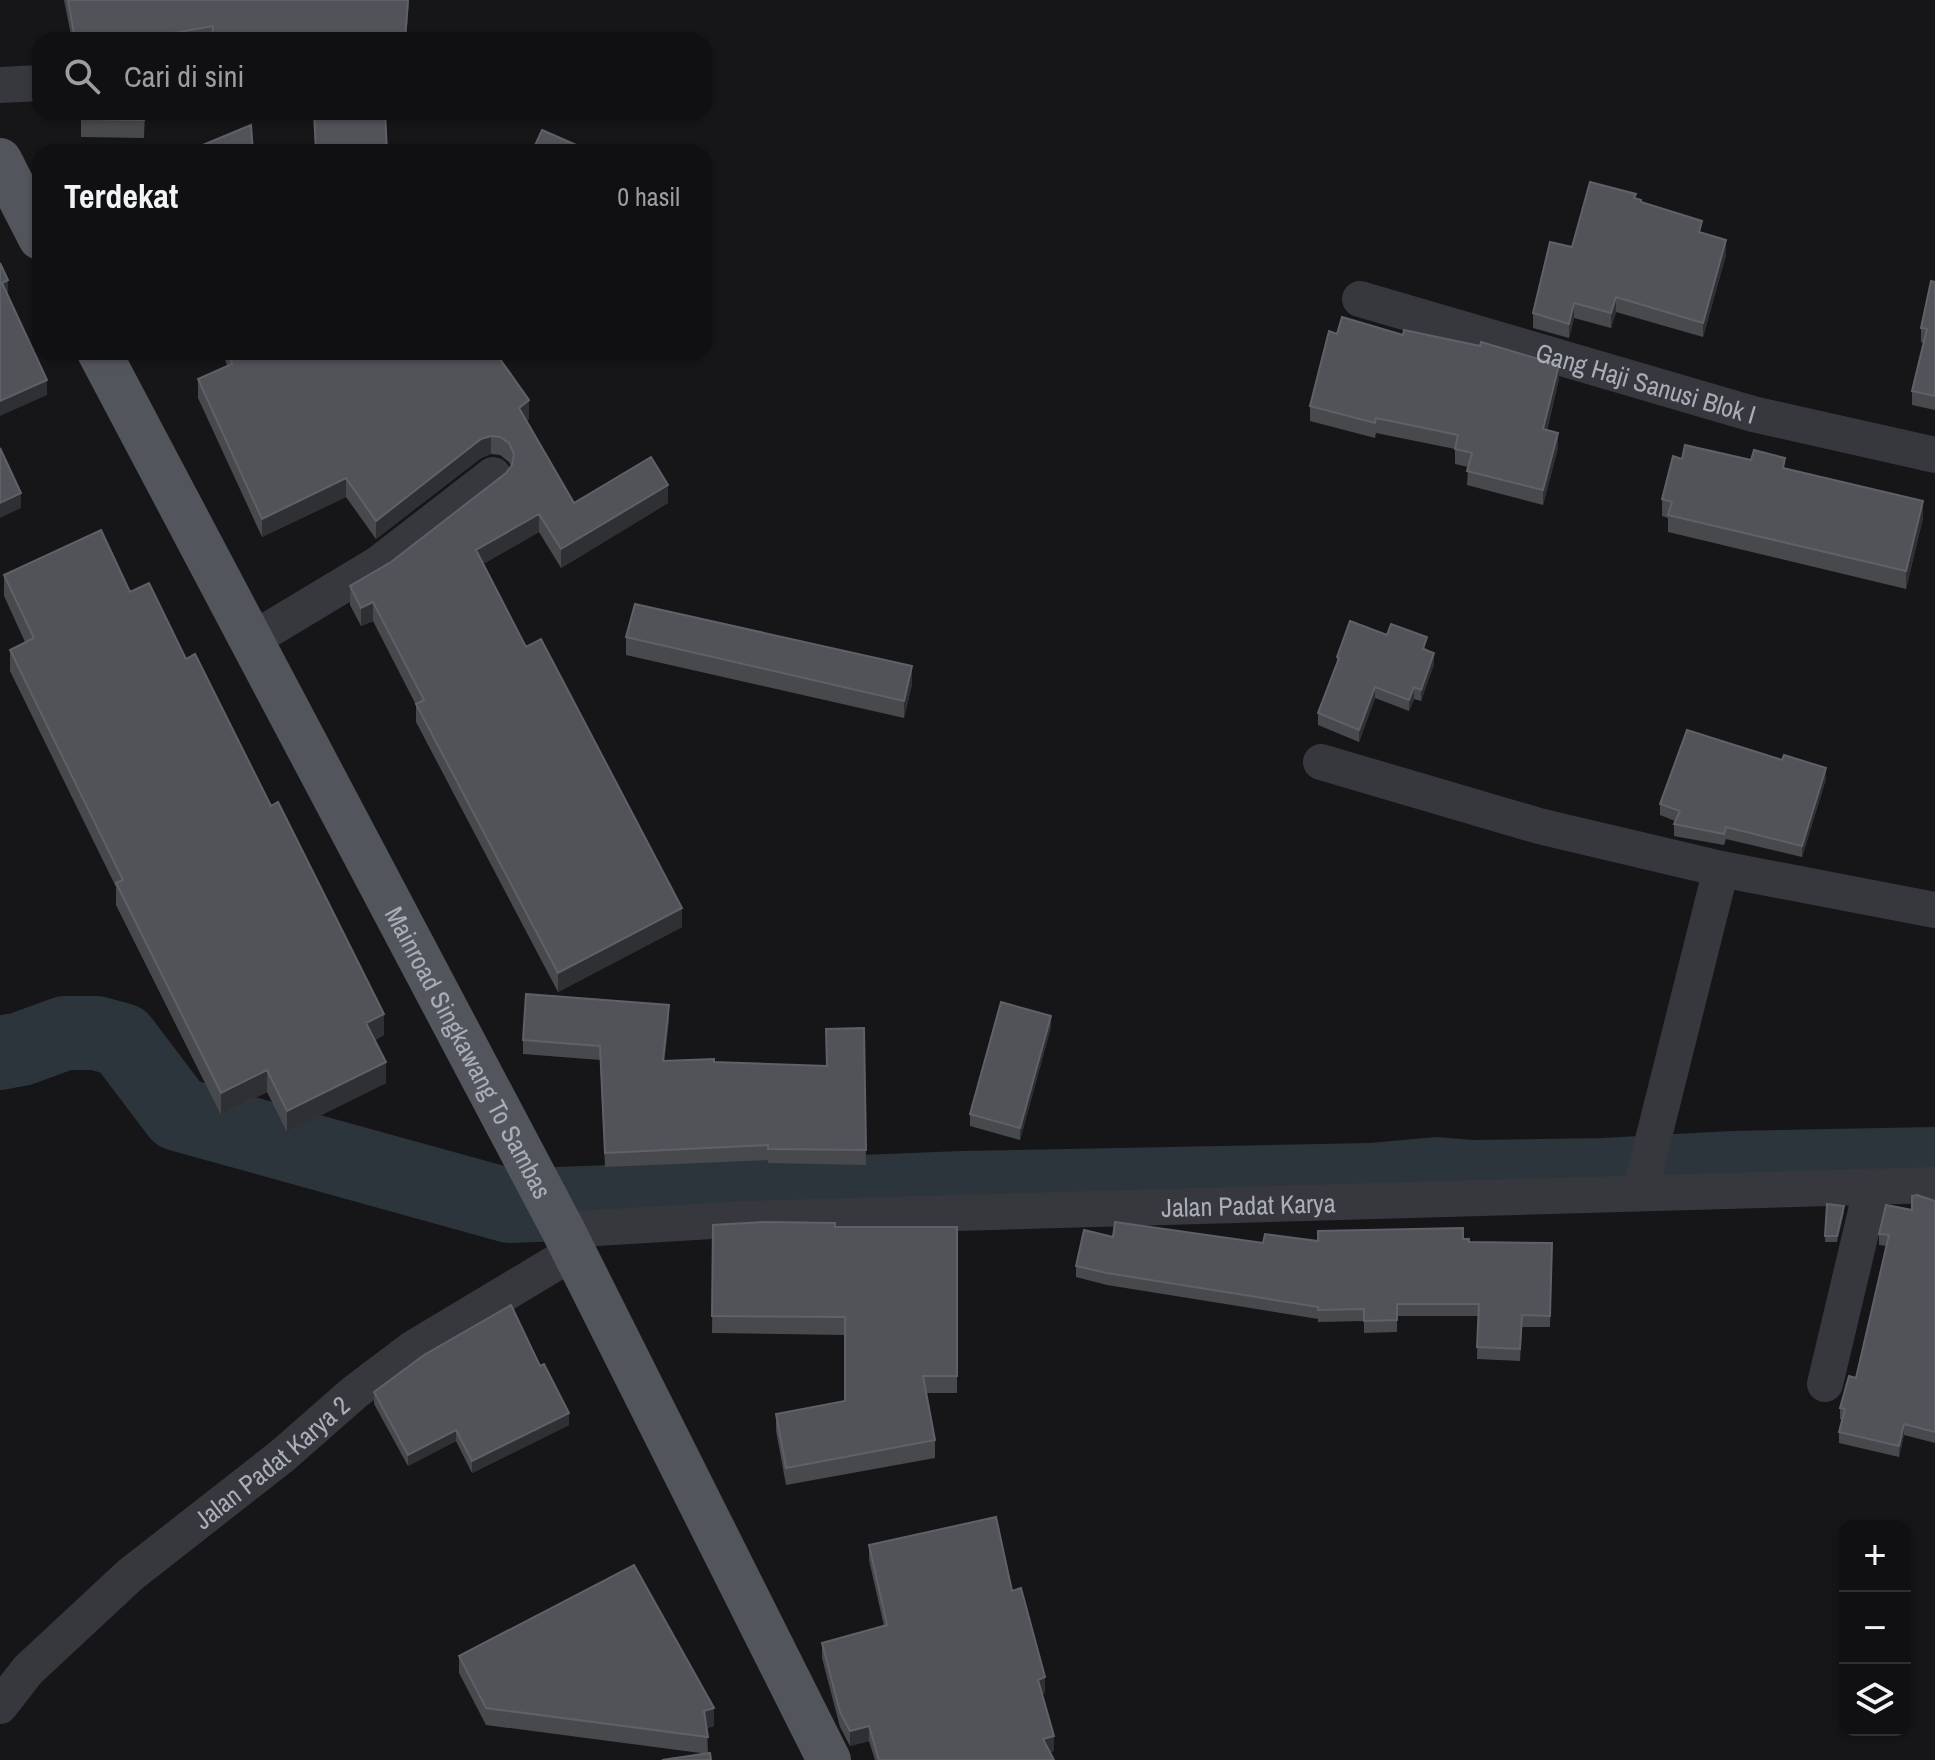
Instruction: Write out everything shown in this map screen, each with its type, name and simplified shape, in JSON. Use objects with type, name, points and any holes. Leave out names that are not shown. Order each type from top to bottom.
[{"type":"main road","points":[[0,160],[32,222]]},
{"type":"main road","name":"Mainroad Singkawang To Sambas","points":[[103,360],[537,1183],[829,1760]]},
{"type":"street","points":[[0,85],[32,83]]},
{"type":"street","name":"Gang Haji Sanusi Blok I","points":[[1360,299],[1753,414],[1935,455]]},
{"type":"street","points":[[250,641],[378,564],[493,475]]},
{"type":"street","points":[[1321,762],[1539,826],[1721,869],[1935,910]]},
{"type":"street","points":[[1640,1192],[1721,869]]},
{"type":"street","name":"Jalan Padat Karya","points":[[567,1242],[760,1218],[1935,1185]]},
{"type":"street","points":[[1825,1384],[1872,1186]]},
{"type":"street","name":"Jalan Padat Karya 2","points":[[0,1706],[28,1670],[130,1575],[282,1456],[355,1392],[567,1242]]},
{"type":"building","points":[[68,0],[408,0],[406,32],[213,32],[213,26],[180,32],[74,32]]},
{"type":"building","points":[[314,120],[385,120],[387,144],[316,144]]},
{"type":"building","points":[[251,125],[252,144],[205,144]]},
{"type":"building","points":[[542,130],[574,144],[536,144]]},
{"type":"building","points":[[1590,182],[1636,194],[1634,198],[1641,202],[1702,221],[1699,232],[1726,240],[1703,323],[1616,297],[1611,313],[1574,303],[1569,324],[1533,313],[1550,242],[1572,247]]},
{"type":"building","points":[[0,263],[8,280],[2,283],[32,348],[32,360],[38,360],[47,380],[0,401]]},
{"type":"building","points":[[1931,281],[1935,282],[1935,396],[1912,391],[1927,329],[1921,328]]},
{"type":"building","points":[[1342,317],[1403,335],[1404,330],[1480,346],[1481,342],[1559,365],[1543,429],[1558,433],[1543,490],[1467,471],[1472,453],[1455,449],[1458,435],[1376,418],[1375,423],[1310,406],[1329,331],[1337,334]]},
{"type":"building","points":[[231,360],[501,360],[529,400],[519,408],[574,503],[651,457],[668,485],[561,549],[539,514],[476,550],[526,647],[541,639],[682,908],[558,973],[416,704],[424,700],[373,602],[361,608],[350,586],[391,562],[506,473],[512,465],[514,454],[509,443],[500,437],[481,439],[376,521],[346,478],[262,519],[198,379],[232,364]]},
{"type":"building","points":[[1685,445],[1751,460],[1754,450],[1785,458],[1783,468],[1923,501],[1906,571],[1668,515],[1672,502],[1662,499],[1673,456],[1682,459]]},
{"type":"building","points":[[0,448],[21,493],[0,503]]},
{"type":"building","points":[[101,530],[130,592],[149,583],[186,659],[195,654],[271,806],[278,802],[384,1014],[366,1023],[386,1062],[287,1111],[267,1070],[221,1093],[116,883],[123,880],[10,650],[34,638],[4,575]]},
{"type":"building","points":[[635,604],[912,666],[904,701],[626,637]]},
{"type":"building","points":[[1350,621],[1387,635],[1391,624],[1427,637],[1423,649],[1434,653],[1421,690],[1414,687],[1409,700],[1375,687],[1359,730],[1318,713]]},
{"type":"building","points":[[1687,730],[1782,760],[1784,755],[1826,768],[1802,846],[1726,827],[1724,834],[1674,824],[1680,811],[1660,804]]},
{"type":"building","points":[[526,994],[669,1005],[663,1061],[714,1059],[714,1062],[827,1066],[826,1029],[864,1028],[866,1150],[768,1149],[768,1145],[605,1153],[600,1046],[523,1040]]},
{"type":"building","points":[[1001,1002],[1051,1016],[1020,1128],[970,1114]]},
{"type":"building","points":[[1912,1196],[1935,1201],[1935,1432],[1904,1424],[1899,1446],[1839,1432],[1845,1409],[1840,1408],[1849,1376],[1856,1378],[1889,1235],[1879,1234],[1886,1205],[1912,1210]]},
{"type":"building","points":[[1827,1204],[1844,1206],[1837,1236],[1825,1236]]},
{"type":"building","points":[[1115,1222],[1263,1243],[1265,1234],[1318,1241],[1318,1231],[1463,1228],[1463,1239],[1469,1239],[1469,1242],[1552,1243],[1550,1316],[1522,1315],[1520,1349],[1477,1347],[1479,1304],[1397,1304],[1397,1320],[1364,1321],[1364,1309],[1318,1310],[1318,1307],[1076,1266],[1084,1230],[1113,1237]]},
{"type":"building","points":[[835,1223],[835,1227],[957,1227],[957,1376],[923,1376],[935,1440],[786,1468],[776,1414],[845,1401],[845,1317],[712,1316],[713,1225]]},
{"type":"building","points":[[511,1305],[540,1366],[544,1364],[569,1413],[472,1461],[456,1430],[408,1455],[374,1392],[424,1355]]},
{"type":"building","points":[[996,1517],[1012,1591],[1021,1588],[1045,1677],[1038,1680],[1054,1736],[1043,1739],[1054,1760],[879,1760],[869,1726],[850,1731],[840,1712],[822,1643],[887,1625],[869,1545]]},
{"type":"building","points":[[634,1565],[714,1708],[704,1711],[708,1737],[486,1708],[459,1656]]},
{"type":"building","points":[[710,1753],[711,1760],[662,1760]]},
{"type":"waterway","points":[[0,1053],[65,1033],[96,1033],[122,1040],[178,1114],[510,1206],[962,1188],[1371,1180],[1437,1174],[1473,1177],[1603,1175],[1734,1168],[1935,1164]]}]
